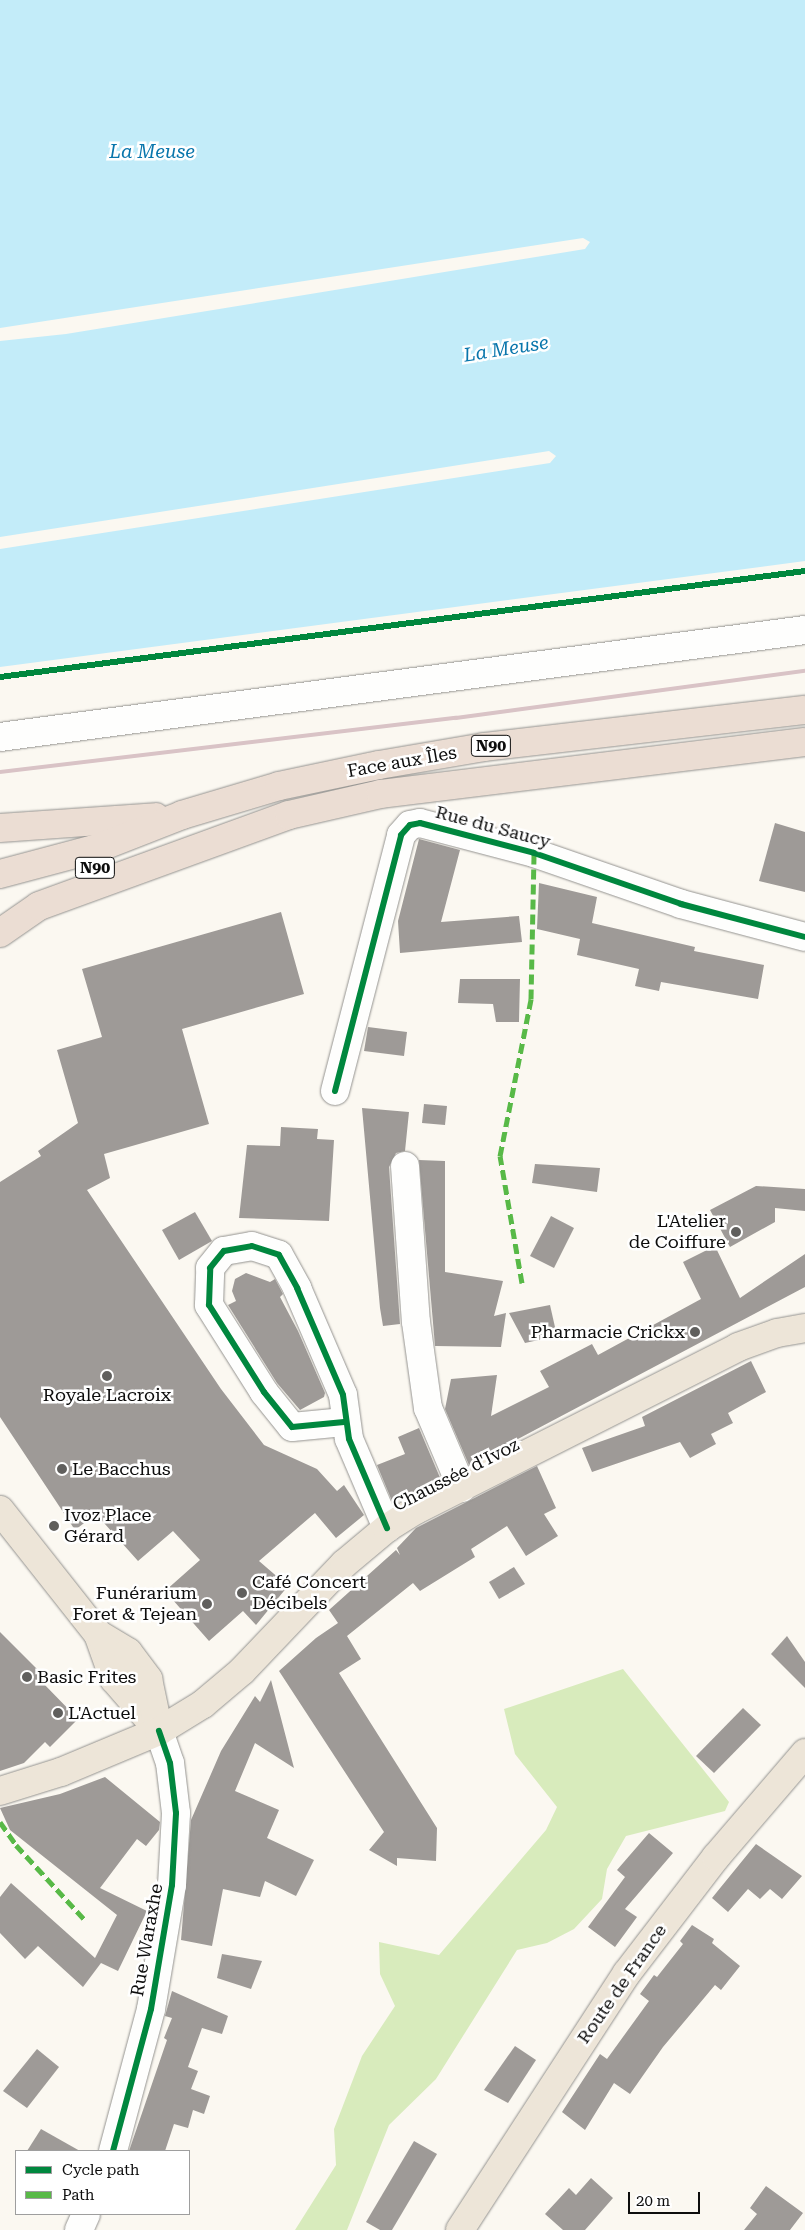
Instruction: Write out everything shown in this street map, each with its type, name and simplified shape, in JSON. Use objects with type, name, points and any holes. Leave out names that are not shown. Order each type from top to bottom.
[{"type":"highway","name":"Face aux Îles","points":[[182,815],[279,786],[398,761],[484,747],[805,710]]},
{"type":"highway","name":"Face aux Îles","points":[[191,848],[289,815],[381,794],[805,742]]},
{"type":"highway","points":[[0,828],[182,815]]},
{"type":"highway","name":"N90","points":[[0,874],[98,848],[182,815]]},
{"type":"highway","points":[[0,933],[39,906],[191,848]]},
{"type":"highway","name":"N90","points":[[0,892],[191,848]]},
{"type":"main road","name":"Chaussée d'Ivoz","points":[[0,1791],[61,1772],[159,1731],[202,1704],[242,1671],[317,1590],[387,1528],[738,1347],[777,1333],[805,1328]]},
{"type":"main road","points":[[0,1510],[98,1634],[128,1652],[148,1679],[159,1731]]},
{"type":"main road","name":"Route de France","points":[[460,2230],[627,1973],[716,1856],[805,1753]]},
{"type":"street","points":[[0,737],[805,630]]},
{"type":"street","name":"Rue du Saucy","points":[[335,1091],[401,835],[410,824],[420,822],[534,853],[681,904],[805,937]]},
{"type":"street","points":[[406,1166],[416,1322],[428,1408],[462,1488]]},
{"type":"street","points":[[344,1422],[292,1427],[264,1392],[209,1305],[210,1268],[224,1251],[252,1246],[279,1255],[343,1395],[344,1422],[387,1528]]},
{"type":"street","name":"Rue Waraxhe","points":[[113,2150],[150,2009],[174,1868],[176,1813],[170,1763],[159,1731]]},
{"type":"street","points":[[79,2230],[86,2215]]},
{"type":"green space","points":[[623,1669],[729,1802],[725,1811],[626,1836],[607,1869],[602,1899],[574,1929],[547,1943],[517,1950],[436,2079],[389,2125],[347,2230],[295,2230],[336,2165],[334,2129],[362,2056],[395,2006],[380,1974],[379,1942],[439,1955],[546,1830],[557,1807],[515,1754],[504,1709]]},
{"type":"water","name":"La Meuse","points":[[0,0],[805,0],[805,561],[0,667],[0,549],[550,463],[556,456],[549,451],[0,537],[0,341],[66,334],[585,249],[590,242],[583,238],[0,328]]},
{"type":"building","points":[[775,823],[805,832],[805,892],[759,881]]},
{"type":"building","points":[[419,839],[460,850],[441,922],[519,916],[522,942],[400,953],[398,921]]},
{"type":"building","points":[[539,883],[597,897],[592,923],[695,947],[694,951],[764,965],[758,999],[661,982],[659,991],[635,986],[639,969],[577,955],[580,939],[537,929]]},
{"type":"building","points":[[281,912],[304,994],[182,1029],[209,1124],[104,1154],[110,1178],[87,1190],[221,1389],[264,1445],[317,1469],[337,1491],[344,1485],[364,1515],[336,1538],[315,1513],[259,1561],[288,1586],[256,1625],[243,1611],[209,1641],[165,1591],[200,1560],[173,1531],[138,1561],[96,1514],[75,1530],[0,1417],[0,1182],[41,1156],[38,1151],[78,1123],[57,1050],[102,1037],[82,969]]},
{"type":"building","points":[[460,979],[520,979],[519,1022],[496,1022],[493,1004],[458,1003]]},
{"type":"building","points":[[368,1027],[407,1032],[404,1056],[364,1051]]},
{"type":"building","points":[[424,1104],[447,1106],[445,1125],[422,1123]]},
{"type":"building","points":[[362,1108],[409,1112],[405,1151],[396,1153],[389,1167],[400,1324],[383,1326]]},
{"type":"building","points":[[281,1127],[318,1129],[317,1139],[334,1140],[329,1221],[239,1218],[247,1145],[280,1146]]},
{"type":"building","points":[[419,1160],[445,1161],[445,1272],[503,1281],[494,1316],[506,1313],[501,1347],[435,1346]]},
{"type":"building","points":[[535,1164],[600,1168],[597,1192],[532,1183]]},
{"type":"building","points":[[756,1186],[805,1189],[805,1211],[775,1208],[775,1222],[730,1247],[710,1210]]},
{"type":"building","points":[[195,1212],[212,1241],[179,1260],[162,1230]]},
{"type":"building","points":[[551,1216],[574,1228],[554,1268],[530,1256]]},
{"type":"building","points":[[715,1246],[740,1298],[805,1254],[805,1287],[469,1465],[445,1409],[451,1379],[497,1375],[491,1416],[549,1387],[540,1371],[592,1344],[598,1355],[701,1299],[683,1262]]},
{"type":"building","points":[[246,1273],[270,1282],[275,1279],[283,1294],[280,1297],[298,1331],[325,1393],[324,1397],[300,1410],[277,1383],[228,1305],[236,1301],[232,1291],[235,1279]]},
{"type":"building","points":[[550,1305],[557,1336],[525,1343],[509,1313]]},
{"type":"building","points":[[751,1361],[766,1392],[728,1413],[733,1423],[711,1434],[716,1444],[690,1458],[680,1442],[592,1472],[582,1448],[645,1426],[642,1417]]},
{"type":"building","points":[[419,1428],[441,1480],[406,1498],[392,1501],[377,1465],[405,1454],[398,1437]]},
{"type":"building","points":[[537,1466],[556,1508],[544,1514],[558,1536],[526,1556],[507,1526],[471,1549],[475,1557],[420,1591],[413,1583],[347,1636],[361,1659],[339,1673],[437,1828],[436,1861],[397,1858],[397,1866],[369,1850],[384,1832],[279,1671],[316,1638],[338,1623],[329,1610],[396,1550],[400,1555],[397,1548],[416,1528]]},
{"type":"building","points":[[514,1567],[525,1584],[499,1599],[489,1582]]},
{"type":"building","points":[[0,1632],[46,1678],[42,1682],[78,1719],[50,1747],[45,1742],[24,1763],[0,1771]]},
{"type":"building","points":[[787,1636],[805,1662],[805,1688],[771,1654]]},
{"type":"building","points":[[271,1680],[294,1768],[255,1743],[235,1791],[279,1810],[267,1838],[314,1860],[296,1896],[265,1881],[260,1897],[223,1889],[212,1946],[181,1940],[191,1820],[221,1751],[255,1696],[260,1702]]},
{"type":"building","points":[[743,1708],[761,1725],[714,1773],[696,1756]]},
{"type":"building","points":[[105,1777],[160,1822],[159,1830],[146,1846],[137,1839],[100,1888],[147,1911],[118,1971],[101,1963],[83,1987],[38,1946],[25,1959],[0,1933],[0,1897],[11,1883],[95,1958],[117,1915],[10,1830],[0,1808],[60,1794]]},
{"type":"building","points":[[649,1833],[673,1853],[625,1909],[637,1917],[615,1947],[588,1927],[625,1877],[617,1870]]},
{"type":"building","points":[[756,1844],[802,1876],[782,1899],[770,1889],[760,1899],[748,1889],[728,1912],[712,1898]]},
{"type":"building","points":[[692,1925],[714,1939],[712,1943],[740,1966],[721,1990],[715,1985],[663,2047],[630,2094],[614,2083],[585,2130],[562,2112],[600,2054],[607,2059],[649,2001],[640,1994],[654,1975],[657,1977],[683,1944],[680,1941]]},
{"type":"building","points":[[222,1954],[262,1961],[251,1989],[217,1978]]},
{"type":"building","points":[[172,1991],[228,2016],[222,2034],[202,2028],[188,2067],[198,2071],[191,2089],[210,2096],[204,2114],[193,2110],[188,2128],[174,2124],[165,2150],[129,2150],[167,2040],[164,2038],[172,2018],[165,2016]]},
{"type":"building","points":[[515,2046],[536,2060],[508,2103],[484,2090]]},
{"type":"building","points":[[37,2049],[59,2067],[27,2108],[3,2091]]},
{"type":"building","points":[[41,2129],[78,2150],[28,2150]]},
{"type":"building","points":[[414,2141],[437,2154],[392,2230],[380,2230],[366,2222]]},
{"type":"building","points":[[591,2178],[613,2198],[585,2230],[563,2230],[545,2214],[569,2188],[576,2195]]},
{"type":"building","points":[[766,2186],[803,2213],[790,2230],[744,2230],[757,2214],[750,2208]]},
{"type":"railway","points":[[0,772],[456,718],[805,671]]},
{"type":"marked path","points":[[522,1283],[500,1156],[531,999],[534,853]]},
{"type":"marked path","points":[[0,1822],[16,1845],[84,1919]]},
{"type":"cycle path","points":[[0,677],[805,571]]},
{"type":"cycle path","points":[[335,1091],[401,835],[410,825],[420,823],[534,853],[681,904],[805,937]]},
{"type":"cycle path","points":[[344,1422],[292,1427],[264,1392],[209,1305],[210,1268],[224,1251],[252,1246],[279,1255],[297,1288],[343,1395],[349,1439],[387,1528]]},
{"type":"cycle path","points":[[113,2150],[151,2009],[172,1885],[176,1813],[170,1763],[159,1731]]},
{"type":"place","name":"L'Atelier de Coiffure","points":[[736,1232]]},
{"type":"place","name":"Pharmacie Crickx","points":[[695,1332]]},
{"type":"place","name":"Royale Lacroix","points":[[107,1376]]},
{"type":"place","name":"Le Bacchus","points":[[62,1469]]},
{"type":"place","name":"Ivoz Place Gérard","points":[[54,1526]]},
{"type":"place","name":"Café Concert Décibels","points":[[242,1593]]},
{"type":"place","name":"Funérarium Foret & Tejean","points":[[207,1604]]},
{"type":"place","name":"Basic Frites","points":[[27,1677]]},
{"type":"place","name":"L'Actuel","points":[[58,1713]]}]
